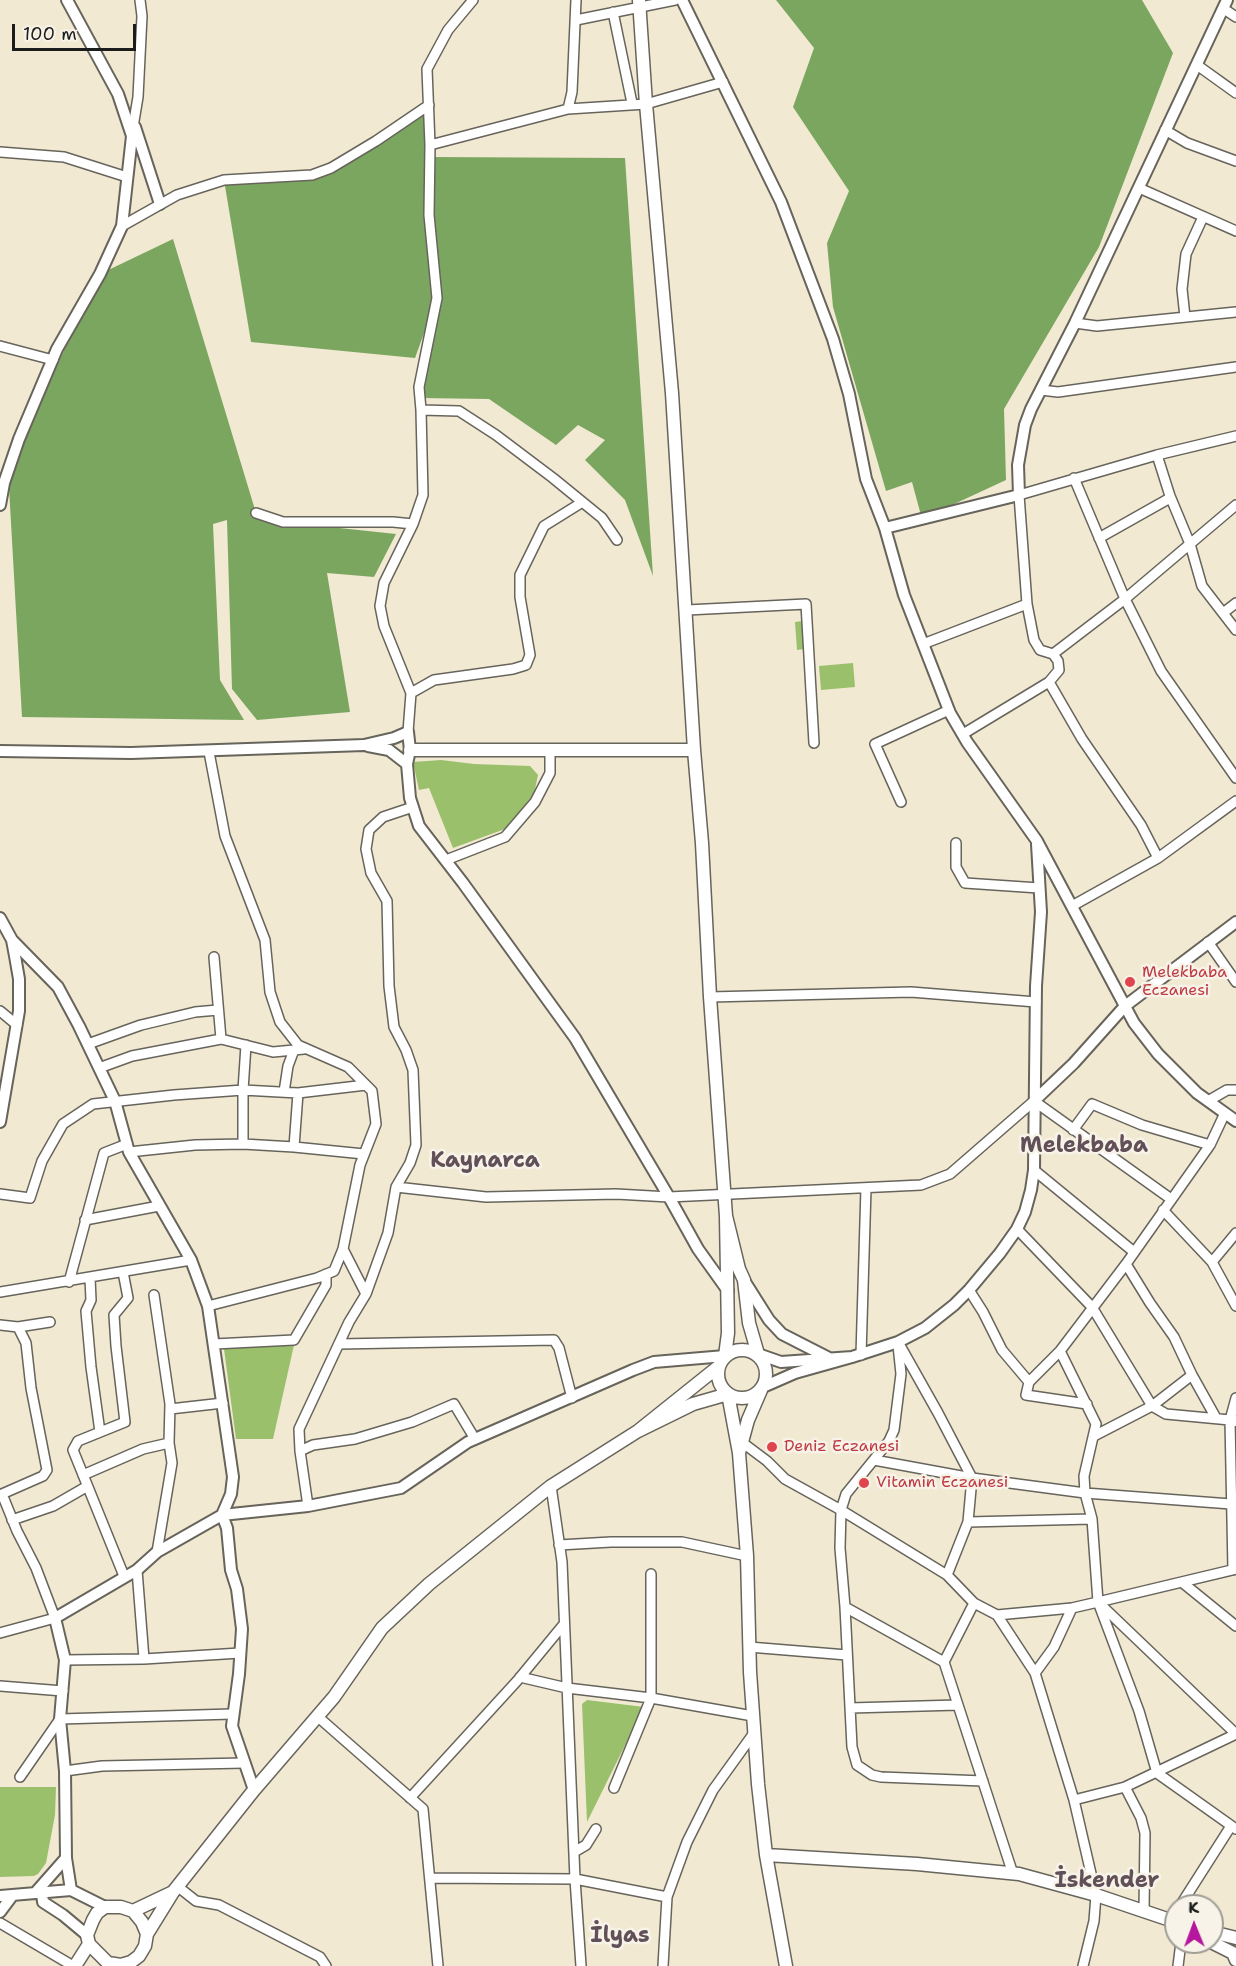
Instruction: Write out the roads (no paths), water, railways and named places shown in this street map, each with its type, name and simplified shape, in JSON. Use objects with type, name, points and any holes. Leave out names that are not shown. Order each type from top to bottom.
[{"type":"main road","points":[[639,4],[672,393],[726,1216],[728,1334],[718,1382],[728,1394],[741,1448],[754,1733],[766,1855],[786,1966]]},
{"type":"main road","points":[[411,750],[694,750]]},
{"type":"main road","points":[[726,1216],[738,1269],[744,1280],[749,1323],[766,1373],[748,1420],[741,1448]]},
{"type":"main road","points":[[638,1431],[737,1350],[758,1354]]},
{"type":"main road","points":[[88,1940],[107,1965],[140,1961],[147,1934],[175,1889],[254,1790],[334,1697],[382,1628],[429,1584],[550,1486],[638,1431],[693,1404],[728,1394],[741,1399],[748,1398],[762,1388]]},
{"type":"main road","points":[[766,1855],[917,1864],[1013,1874],[1096,1895],[1164,1917]]},
{"type":"main road","points":[[766,1855],[761,1873],[778,1966]]},
{"type":"main road","points":[[133,1911],[175,1889]]},
{"type":"main road","points":[[74,1966],[88,1940],[97,1913],[105,1908],[121,1907],[133,1911],[142,1922],[147,1934]]},
{"type":"street","points":[[67,0],[118,94],[132,136]]},
{"type":"street","points":[[0,505],[2,482],[57,349],[100,274],[122,226],[138,97],[142,16],[140,0]]},
{"type":"street","points":[[473,0],[448,30],[427,69],[430,145],[429,215],[437,298],[419,387],[423,495],[413,524],[384,582],[380,606],[384,626],[411,693],[408,732],[411,750],[407,764],[413,807],[419,826],[575,1038],[698,1249],[728,1291]]},
{"type":"street","points":[[568,109],[572,92],[576,0]]},
{"type":"street","points":[[576,20],[639,4],[675,0]]},
{"type":"street","points":[[682,0],[781,202],[833,339],[847,383],[866,478],[885,528],[904,596],[949,710],[1037,841],[1134,1023],[1158,1053],[1197,1093],[1236,1121]]},
{"type":"street","points":[[963,734],[1049,682],[1059,670],[1058,661],[1053,654],[1040,650],[1034,640],[1027,604],[1018,465],[1022,440],[1031,409],[1075,323],[1225,4],[1236,17]]},
{"type":"street","points":[[613,12],[632,104]]},
{"type":"street","points":[[1197,65],[1236,93]]},
{"type":"street","points":[[430,145],[568,109],[646,104],[723,82]]},
{"type":"street","points":[[122,226],[177,195],[224,180],[312,174],[331,168],[429,105]]},
{"type":"street","points":[[134,124],[160,204]]},
{"type":"street","points":[[1165,130],[1187,143],[1236,160]]},
{"type":"street","points":[[0,152],[64,157],[127,177]]},
{"type":"street","points":[[1139,188],[1236,231]]},
{"type":"street","points":[[1185,317],[1182,289],[1186,254],[1203,217]]},
{"type":"street","points":[[1075,323],[1097,326],[1236,312]]},
{"type":"street","points":[[0,346],[53,360]]},
{"type":"street","points":[[1041,390],[1058,392],[1236,367]]},
{"type":"street","points":[[421,410],[459,411],[554,478],[602,519],[617,540]]},
{"type":"street","points":[[885,528],[1019,495],[1157,455],[1236,436]]},
{"type":"street","points":[[1157,455],[1170,498],[1190,544],[1202,586],[1236,630]]},
{"type":"street","points":[[1074,478],[1125,599],[1161,671],[1236,778]]},
{"type":"street","points":[[1099,538],[1170,498]]},
{"type":"street","points":[[411,693],[434,680],[513,669],[526,665],[530,655],[520,597],[520,576],[544,526],[581,503]]},
{"type":"street","points":[[1053,654],[1125,599],[1236,505]]},
{"type":"street","points":[[256,513],[283,522],[413,524]]},
{"type":"street","points":[[1223,613],[1236,603]]},
{"type":"street","points":[[687,610],[807,604],[814,744]]},
{"type":"street","points":[[923,644],[1027,604]]},
{"type":"street","points":[[1049,682],[1082,739],[1141,825],[1158,858]]},
{"type":"street","points":[[901,802],[875,744],[949,710]]},
{"type":"street","points":[[0,751],[209,752],[364,745],[408,732]]},
{"type":"street","points":[[364,745],[389,750],[407,764]]},
{"type":"street","points":[[446,860],[505,837],[535,802],[550,773],[550,750]]},
{"type":"street","points":[[208,1306],[334,1271],[343,1249],[360,1165],[376,1124],[372,1091],[348,1066],[298,1045],[280,1023],[270,992],[265,940],[225,836],[209,752]]},
{"type":"street","points":[[1072,906],[1158,858],[1236,801]]},
{"type":"street","points":[[308,1506],[299,1429],[349,1322],[366,1294],[388,1233],[396,1187],[410,1163],[416,1144],[413,1070],[394,1027],[389,986],[387,901],[371,873],[366,849],[369,830],[383,817],[413,807]]},
{"type":"street","points":[[762,1388],[795,1373],[898,1342],[925,1328],[969,1290],[1017,1229],[1028,1201],[1034,1170],[1036,1002],[1041,912],[1037,841]]},
{"type":"street","points":[[956,843],[956,867],[965,883],[1040,888]]},
{"type":"street","points":[[0,918],[12,940],[58,987],[115,1101],[128,1148],[191,1260],[208,1306],[233,1477],[231,1494],[222,1515],[227,1528],[231,1570],[240,1610],[239,1674],[232,1714],[234,1737],[254,1790]]},
{"type":"street","points":[[396,1187],[486,1197],[616,1194],[669,1197],[921,1185],[950,1174],[1074,1063],[1125,1006],[1236,922]]},
{"type":"street","points":[[0,1122],[19,1011],[19,979],[12,940]]},
{"type":"street","points":[[1208,942],[1236,982]]},
{"type":"street","points":[[214,957],[221,1038]]},
{"type":"street","points":[[710,997],[911,992],[1036,1002]]},
{"type":"street","points":[[88,1044],[141,1025],[195,1012],[218,1010]]},
{"type":"street","points":[[0,1011],[16,1025]]},
{"type":"street","points":[[99,1068],[132,1056],[221,1038],[273,1052],[306,1048]]},
{"type":"street","points":[[243,1144],[246,1045]]},
{"type":"street","points":[[284,1092],[288,1066],[294,1050]]},
{"type":"street","points":[[0,1194],[30,1198],[42,1161],[63,1124],[93,1104],[243,1090],[298,1093],[366,1085]]},
{"type":"street","points":[[1208,1101],[1227,1090],[1236,1090]]},
{"type":"street","points":[[294,1147],[298,1093]]},
{"type":"street","points":[[1034,1101],[1171,1199]]},
{"type":"street","points":[[1074,1130],[1092,1104],[1142,1125],[1210,1145]]},
{"type":"street","points":[[1087,1404],[1026,1395],[1029,1382],[1060,1351],[1134,1252],[1210,1145],[1225,1113]]},
{"type":"street","points":[[69,1282],[104,1153],[128,1148],[243,1144],[364,1154]]},
{"type":"street","points":[[1034,1170],[1134,1252]]},
{"type":"street","points":[[856,1356],[867,1188]]},
{"type":"street","points":[[85,1220],[159,1206]]},
{"type":"street","points":[[1163,1210],[1212,1262],[1236,1306]]},
{"type":"street","points":[[1017,1229],[1092,1307],[1152,1406],[1166,1414],[1233,1420]]},
{"type":"street","points":[[1212,1262],[1236,1233]]},
{"type":"street","points":[[343,1249],[366,1294]]},
{"type":"street","points":[[0,1292],[191,1260]]},
{"type":"street","points":[[1125,1264],[1174,1337],[1216,1418]]},
{"type":"street","points":[[123,1272],[128,1298],[114,1315],[125,1422],[78,1442],[73,1450],[86,1487],[124,1576]]},
{"type":"street","points":[[214,1344],[294,1340],[326,1285],[326,1274]]},
{"type":"street","points":[[90,1278],[91,1300],[86,1311],[100,1432]]},
{"type":"street","points":[[744,1280],[769,1320],[782,1334],[829,1358]]},
{"type":"street","points":[[969,1290],[1002,1350],[1029,1382]]},
{"type":"street","points":[[154,1295],[170,1409],[169,1443],[172,1463],[157,1552]]},
{"type":"street","points":[[0,1325],[18,1327],[50,1322]]},
{"type":"street","points":[[18,1327],[26,1343],[31,1388],[47,1470],[43,1476],[1,1492],[36,1568],[55,1618],[66,1660],[60,1719],[65,1771],[66,1858],[71,1890]]},
{"type":"street","points":[[339,1344],[554,1340],[559,1348],[572,1398]]},
{"type":"street","points":[[898,1342],[901,1374],[896,1425],[889,1441],[846,1494],[841,1510],[840,1548],[852,1747],[857,1765],[864,1771],[881,1777],[983,1781]]},
{"type":"street","points":[[898,1342],[972,1478],[968,1522],[947,1575]]},
{"type":"street","points":[[1060,1351],[1096,1424],[1084,1476],[1085,1493],[1092,1519],[1098,1602],[1139,1712],[1157,1773],[1233,1827],[1188,1894]]},
{"type":"street","points":[[758,1354],[781,1362],[856,1356]]},
{"type":"street","points":[[0,1633],[55,1618],[137,1570],[157,1552],[222,1515],[308,1506],[401,1488],[475,1439],[654,1362],[722,1362]]},
{"type":"street","points":[[1094,1436],[1152,1406],[1192,1375]]},
{"type":"street","points":[[997,1615],[1072,1608],[1234,1570],[1231,1504],[1233,1420],[1236,1398]]},
{"type":"street","points":[[170,1409],[223,1403]]},
{"type":"street","points":[[300,1451],[313,1445],[355,1439],[412,1422],[454,1404],[475,1439]]},
{"type":"street","points":[[83,1476],[143,1449],[169,1443]]},
{"type":"street","points":[[741,1448],[767,1461],[784,1479],[841,1510],[947,1575],[974,1603],[997,1615],[1035,1673],[1074,1800],[1096,1895],[1094,1921],[1083,1966]]},
{"type":"street","points":[[874,1460],[972,1478],[1085,1493],[1231,1504]]},
{"type":"street","points":[[550,1486],[562,1562],[575,1879],[581,1966]]},
{"type":"street","points":[[12,1520],[53,1506],[86,1487]]},
{"type":"street","points":[[968,1522],[1092,1519]]},
{"type":"street","points":[[559,1545],[682,1542],[747,1556]]},
{"type":"street","points":[[137,1570],[144,1659]]},
{"type":"street","points":[[614,1788],[651,1698],[651,1574]]},
{"type":"street","points":[[1183,1583],[1236,1626]]},
{"type":"street","points":[[1074,1800],[1125,1787],[1236,1734],[1098,1602]]},
{"type":"street","points":[[944,1662],[974,1603]]},
{"type":"street","points":[[845,1607],[944,1662],[1013,1874]]},
{"type":"street","points":[[1035,1673],[1054,1647],[1072,1608]]},
{"type":"street","points":[[410,1798],[520,1677],[564,1624]]},
{"type":"street","points":[[749,1647],[848,1655]]},
{"type":"street","points":[[66,1660],[144,1659],[240,1653]]},
{"type":"street","points":[[520,1677],[567,1688],[651,1698],[753,1716]]},
{"type":"street","points":[[0,1686],[63,1692]]},
{"type":"street","points":[[850,1708],[958,1705]]},
{"type":"street","points":[[60,1719],[232,1714]]},
{"type":"street","points":[[317,1716],[423,1809],[438,1966]]},
{"type":"street","points":[[20,1777],[60,1719]]},
{"type":"street","points":[[663,1966],[667,1897],[687,1842],[713,1790],[754,1733]]},
{"type":"street","points":[[65,1771],[102,1766],[244,1763]]},
{"type":"street","points":[[1125,1787],[1141,1818],[1145,1833],[1143,1911]]},
{"type":"street","points":[[574,1852],[586,1845],[596,1829]]},
{"type":"street","points":[[39,1893],[66,1858]]},
{"type":"street","points":[[431,1878],[575,1879],[667,1897]]},
{"type":"street","points":[[175,1889],[196,1901],[219,1905],[320,1957],[326,1966]]},
{"type":"street","points":[[0,1896],[71,1890],[105,1908]]},
{"type":"street","points":[[39,1893],[43,1902],[63,1915],[88,1940]]},
{"type":"street","points":[[0,1912],[12,1896]]},
{"type":"street","points":[[0,1923],[74,1966]]},
{"type":"place","name":"Melekbaba Eczanesi","points":[[1130,982]]},
{"type":"place","name":"Deniz Eczanesi","points":[[772,1447]]},
{"type":"place","name":"Vitamin Eczanesi","points":[[864,1483]]},
{"type":"district","name":"Melekbaba","points":[[1084,1146]]},
{"type":"district","name":"Kaynarca","points":[[485,1161]]},
{"type":"district","name":"İskender","points":[[1107,1881]]},
{"type":"district","name":"İlyas","points":[[620,1936]]}]
